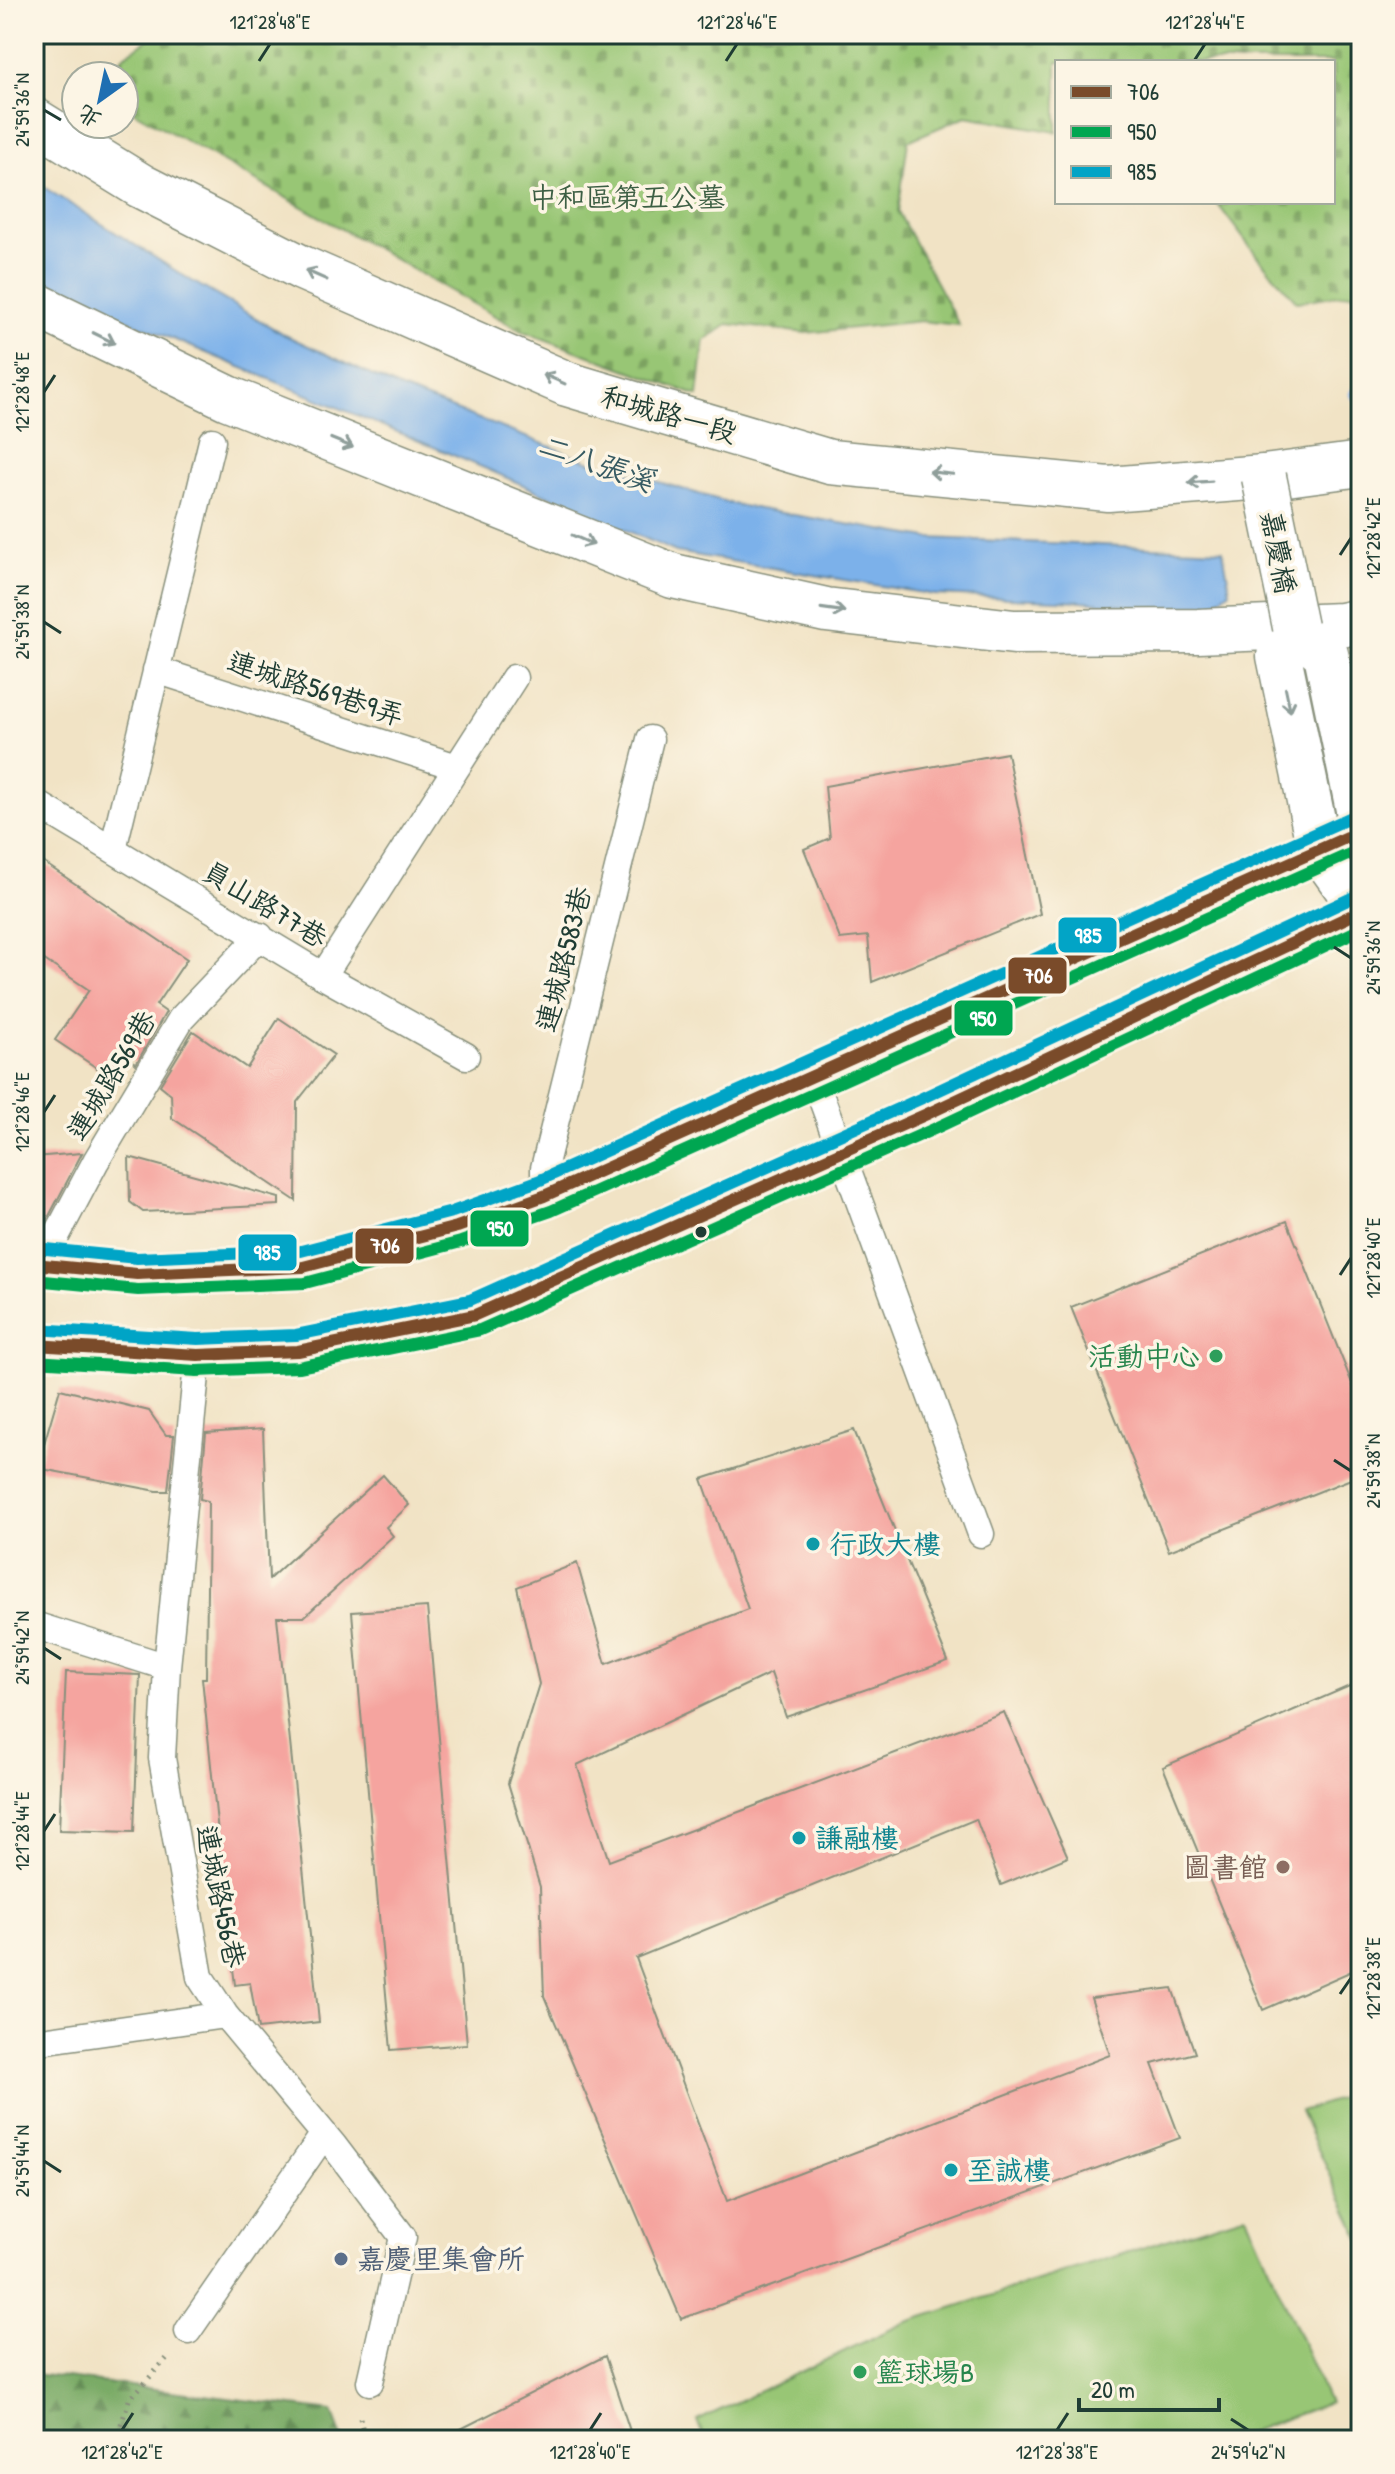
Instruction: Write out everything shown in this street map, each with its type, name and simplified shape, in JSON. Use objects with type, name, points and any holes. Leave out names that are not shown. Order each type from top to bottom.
[{"type":"main road","points":[[37,1264],[137,1274],[303,1267],[457,1227],[544,1196],[1361,831]]},
{"type":"main road","points":[[34,1345],[198,1355],[298,1351],[475,1315],[842,1152],[1361,910]]},
{"type":"street","name":"和城路一段","points":[[34,120],[141,186],[302,268],[567,384],[830,462],[1108,489],[1264,477],[1361,464]]},
{"type":"street","points":[[34,304],[228,398],[673,576],[826,610],[1014,632],[1198,631],[1341,625],[1361,621]]},
{"type":"street","name":"嘉慶橋","points":[[1264,477],[1295,627]]},
{"type":"street","points":[[1295,627],[1326,654],[1361,824]]},
{"type":"street","points":[[1295,627],[1279,656],[1319,849],[1361,910]]},
{"type":"lane","points":[[113,849],[212,441]]},
{"type":"lane","name":"連城路569巷9弄","points":[[156,670],[457,767]]},
{"type":"lane","points":[[323,976],[514,678]]},
{"type":"lane","name":"連城路583巷","points":[[544,1196],[544,1168],[650,739]]},
{"type":"lane","name":"員山路77巷","points":[[34,802],[323,976],[466,1056]]},
{"type":"lane","name":"連城路569巷","points":[[37,1264],[181,1019],[260,936]]},
{"type":"lane","points":[[813,1075],[981,1534]]},
{"type":"lane","name":"連城路456巷","points":[[198,1355],[167,1667],[162,1758],[200,1977],[225,2015],[324,2134],[403,2237],[370,2382]]},
{"type":"lane","points":[[34,1625],[167,1667]]},
{"type":"lane","points":[[34,2042],[225,2015]]},
{"type":"lane","points":[[188,2331],[324,2134]]},
{"type":"path","points":[[116,2440],[129,2400],[158,2370],[188,2331]]},
{"type":"green space","name":"中和區第五公墓","points":[[156,34],[1361,34],[1361,295],[1350,293],[1297,302],[1218,204],[1335,204],[1335,60],[1055,60],[1055,132],[966,116],[908,141],[898,212],[959,325],[921,321],[806,333],[728,324],[704,341],[698,396],[520,330],[140,115],[140,60],[120,60]]},
{"type":"green space","points":[[1361,2092],[1361,2240],[1300,2111]]},
{"type":"green space","points":[[1246,2215],[1329,2403],[1227,2440],[705,2440],[697,2421],[904,2323]]},
{"type":"green space","points":[[34,2374],[332,2411],[343,2440],[34,2440]]},
{"type":"water","points":[[34,181],[192,281],[285,335],[401,389],[588,461],[736,505],[928,538],[1223,550],[1230,591],[1201,614],[1082,601],[935,595],[676,552],[489,470],[98,308],[34,278]]},
{"type":"building","points":[[1007,753],[1040,914],[872,982],[868,936],[840,939],[804,849],[830,838],[825,786]]},
{"type":"building","points":[[34,856],[187,959],[156,1005],[166,1012],[136,1064],[124,1053],[109,1076],[55,1040],[89,990],[34,953]]},
{"type":"building","points":[[279,1018],[334,1055],[297,1102],[296,1201],[172,1118],[171,1094],[160,1085],[193,1031],[247,1068]]},
{"type":"building","points":[[82,1153],[37,1239],[34,1239],[34,1157]]},
{"type":"building","points":[[129,1157],[279,1198],[279,1205],[143,1212],[130,1202]]},
{"type":"building","name":"活動中心","points":[[1287,1221],[1361,1406],[1361,1475],[1169,1551],[1071,1307]]},
{"type":"building","points":[[60,1389],[149,1411],[166,1435],[174,1435],[168,1491],[37,1468]]},
{"type":"building","points":[[263,1429],[269,1579],[383,1475],[409,1505],[386,1527],[393,1536],[304,1617],[277,1617],[319,2022],[258,2029],[250,1983],[235,1985],[226,1911],[202,1678],[206,1678],[208,1501],[200,1499],[206,1433]]},
{"type":"building","points":[[854,1430],[948,1661],[786,1717],[771,1673],[577,1765],[609,1861],[1004,1712],[1068,1857],[1001,1885],[976,1819],[636,1958],[727,2201],[1110,2055],[1091,1998],[1172,1988],[1195,2053],[1152,2064],[1180,2138],[681,2319],[544,1996],[540,1887],[508,1783],[539,1684],[517,1587],[577,1563],[606,1664],[748,1609],[702,1479]]},
{"type":"building","points":[[427,1607],[467,2044],[391,2050],[352,1612]]},
{"type":"building","points":[[66,1672],[140,1675],[134,1832],[59,1830]]},
{"type":"building","name":"圖書館","points":[[1361,1681],[1361,1967],[1263,2010],[1163,1767]]},
{"type":"building","points":[[605,2356],[633,2440],[439,2440]]},
{"type":"waterway","points":[[1357,394],[1361,389]]},
{"type":"transit line","name":"985","points":[[36,1248],[137,1258],[301,1251],[452,1212],[538,1181],[1354,816]]},
{"type":"transit line","name":"706","points":[[34,1264],[137,1274],[303,1267],[457,1227],[544,1196],[1361,831]]},
{"type":"transit line","name":"950","points":[[34,1280],[138,1290],[305,1283],[461,1242],[551,1211],[1361,849]]},
{"type":"transit line","name":"985","points":[[35,1329],[198,1339],[296,1335],[470,1300],[920,1099],[1354,897]]},
{"type":"transit line","name":"706","points":[[34,1345],[198,1355],[298,1351],[475,1315],[927,1114],[1361,911]]},
{"type":"transit line","name":"950","points":[[34,1361],[197,1371],[299,1367],[480,1330],[934,1129],[1361,929]]},
{"type":"place","name":"活動中心","points":[[1216,1356]]},
{"type":"place","name":"行政大樓","points":[[813,1544]]},
{"type":"place","name":"謙融樓","points":[[799,1838]]},
{"type":"place","name":"圖書館","points":[[1283,1867]]},
{"type":"place","name":"至誠樓","points":[[951,2170]]},
{"type":"place","name":"嘉慶里集會所","points":[[341,2259]]},
{"type":"place","name":"籃球場B","points":[[860,2372]]},
{"type":"water label","name":"二八張溪","points":[[596,463]]}]
